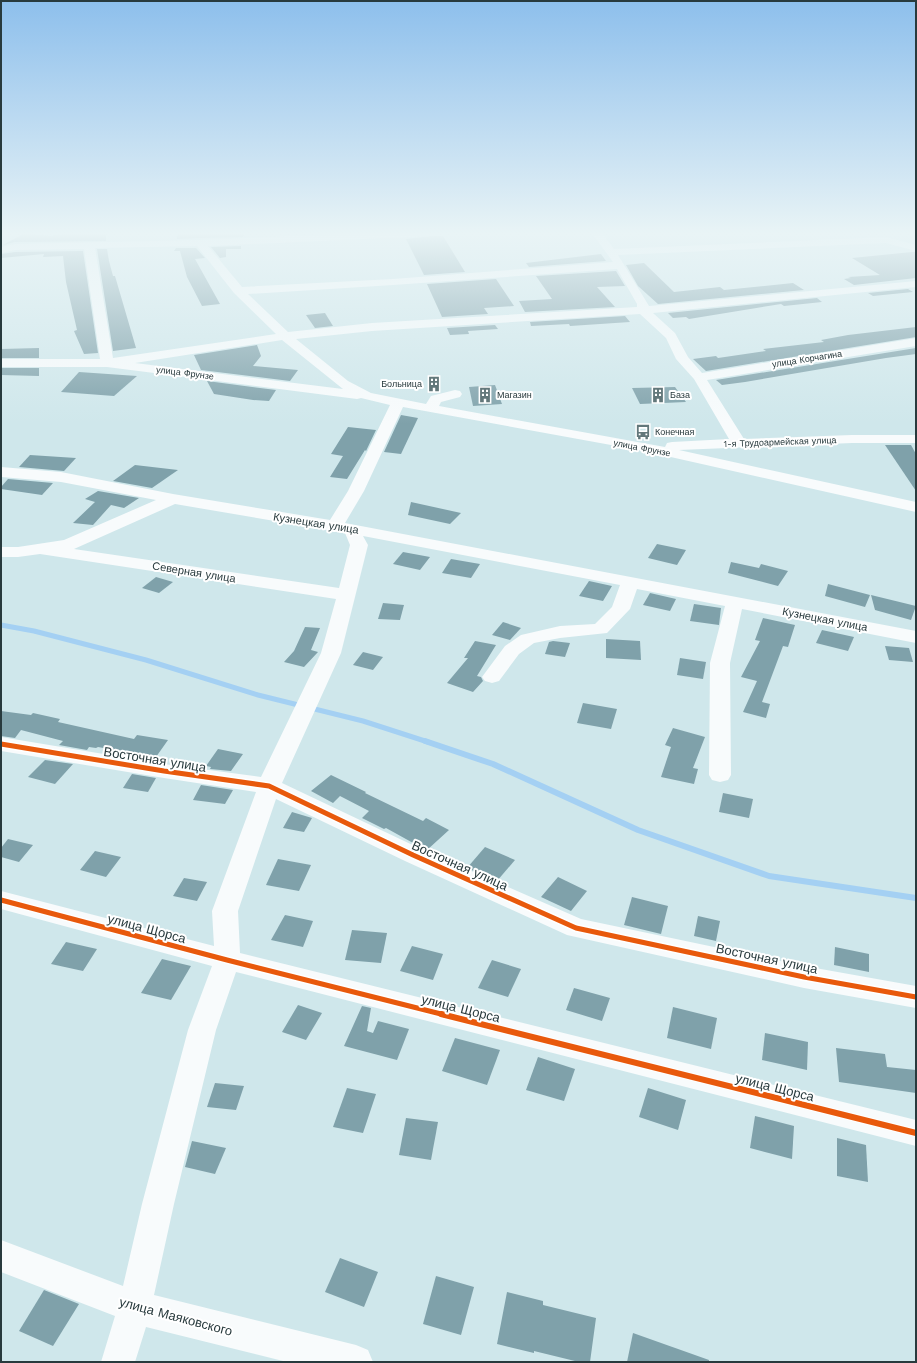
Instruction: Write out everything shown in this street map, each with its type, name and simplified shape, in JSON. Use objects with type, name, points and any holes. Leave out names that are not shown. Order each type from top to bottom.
[{"type":"street","points":[[97,297],[107,363],[285,336],[372,327],[644,310],[784,297]]},
{"type":"street","name":"улица Фрунзе","points":[[244,297],[285,336],[343,384],[398,403],[644,448],[916,507]]},
{"type":"street","points":[[639,297],[643,304],[644,310],[671,336],[682,359],[699,377],[739,443]]},
{"type":"street","name":"улица Корчагина","points":[[699,377],[916,342]]},
{"type":"street","name":"улица Фрунзе","points":[[1,363],[107,363],[369,393]]},
{"type":"street","points":[[430,409],[436,399],[455,394]]},
{"type":"street","points":[[118,1362],[135,1307],[158,1204],[202,1030],[227,960],[225,911],[269,786],[304,706],[331,653],[360,545],[344,527],[356,491],[398,403]]},
{"type":"street","points":[[852,439],[916,425]]},
{"type":"street","name":"1-я Трудоармейская улица","points":[[644,448],[852,439],[916,439]]},
{"type":"street","name":"Кузнецкая улица","points":[[1,472],[61,477],[173,499],[344,527],[916,637]]},
{"type":"street","name":"Северная улица","points":[[1,552],[18,552],[68,545],[173,499]]},
{"type":"street","name":"Северная улица","points":[[41,549],[347,595]]},
{"type":"street","points":[[492,677],[512,650],[528,639],[560,632],[600,629],[621,609],[630,582]]},
{"type":"street","points":[[720,775],[720,663],[735,602]]},
{"type":"street","name":"Восточная улица","points":[[1,744],[164,771],[269,786],[413,856],[576,928],[804,977],[916,997]]},
{"type":"street","name":"улица Щорса","points":[[1,900],[227,960],[916,1133]]},
{"type":"street","name":"улица Маяковского","points":[[1,1256],[135,1307],[356,1362]]},
{"type":"building","points":[[69,297],[90,297],[98,353],[84,354],[74,331],[77,330]]},
{"type":"building","points":[[104,297],[121,297],[136,348],[113,351]]},
{"type":"building","points":[[197,297],[216,297],[220,304],[202,306]]},
{"type":"building","points":[[433,297],[508,297],[514,306],[484,308],[488,314],[442,317]]},
{"type":"building","points":[[550,297],[606,297],[615,307],[525,312],[519,301],[552,299]]},
{"type":"building","points":[[650,297],[735,297],[658,304]]},
{"type":"building","points":[[817,298],[822,302],[784,306],[781,304],[689,319],[686,317],[673,318],[668,313]]},
{"type":"building","points":[[325,313],[333,326],[315,328],[306,315]]},
{"type":"building","points":[[625,316],[630,322],[570,326],[569,324],[531,326],[530,322]]},
{"type":"building","points":[[495,325],[498,329],[468,331],[469,334],[450,335],[447,328]]},
{"type":"building","points":[[916,327],[916,337],[706,371],[693,359],[716,356],[718,358],[766,351],[763,349],[824,342],[821,340],[848,335]]},
{"type":"building","points":[[257,345],[261,356],[253,366],[298,370],[290,381],[201,370],[194,355]]},
{"type":"building","points":[[39,348],[39,358],[1,358],[1,349]]},
{"type":"building","points":[[916,348],[916,354],[745,382],[722,385],[716,380]]},
{"type":"building","points":[[1,368],[39,368],[39,376],[1,375]]},
{"type":"building","points":[[79,372],[137,376],[114,396],[61,392]]},
{"type":"building","points":[[207,381],[276,390],[269,401],[253,400],[214,394]]},
{"type":"building","name":"Магазин","points":[[495,385],[502,404],[473,406],[469,387]]},
{"type":"building","name":"База","points":[[675,387],[686,402],[640,404],[632,388]]},
{"type":"building","points":[[401,415],[418,418],[401,454],[384,452]]},
{"type":"building","points":[[348,427],[376,430],[366,451],[365,450],[347,479],[330,477],[343,456],[331,454]]},
{"type":"building","points":[[885,445],[911,445],[916,454],[916,491]]},
{"type":"building","points":[[30,455],[76,458],[64,471],[19,467]]},
{"type":"building","points":[[135,465],[178,470],[152,488],[113,481]]},
{"type":"building","points":[[8,479],[53,483],[42,495],[1,489]]},
{"type":"building","points":[[98,491],[139,498],[124,508],[111,505],[93,525],[73,523],[95,502],[85,499]]},
{"type":"building","points":[[411,502],[461,513],[450,524],[408,515]]},
{"type":"building","points":[[657,544],[686,550],[677,565],[648,558]]},
{"type":"building","points":[[403,552],[430,557],[420,570],[393,564]]},
{"type":"building","points":[[451,559],[480,564],[471,578],[442,573]]},
{"type":"building","points":[[731,562],[759,568],[761,564],[788,571],[778,586],[728,573]]},
{"type":"building","points":[[156,577],[173,582],[159,593],[142,588]]},
{"type":"building","points":[[589,581],[612,586],[603,601],[579,596]]},
{"type":"building","points":[[828,584],[870,595],[865,607],[825,596]]},
{"type":"building","points":[[650,593],[676,599],[670,611],[643,605]]},
{"type":"building","points":[[871,595],[916,606],[911,620],[875,610]]},
{"type":"building","points":[[383,603],[404,605],[400,620],[378,619]]},
{"type":"building","points":[[694,604],[721,608],[719,625],[690,621]]},
{"type":"building","points":[[763,618],[795,625],[788,647],[783,646],[762,702],[770,704],[766,718],[743,712],[757,681],[741,677],[760,641],[755,640]]},
{"type":"building","points":[[503,622],[521,628],[510,640],[492,635]]},
{"type":"building","points":[[305,627],[320,628],[311,650],[318,652],[304,667],[284,662],[294,651]]},
{"type":"building","points":[[822,630],[854,637],[848,651],[816,643]]},
{"type":"building","points":[[606,639],[640,641],[641,660],[606,658]]},
{"type":"building","points":[[475,641],[496,645],[477,676],[481,677],[483,681],[473,692],[447,683],[468,658],[464,658]]},
{"type":"building","points":[[549,642],[570,643],[565,657],[545,654]]},
{"type":"building","points":[[885,646],[909,648],[913,662],[889,660]]},
{"type":"building","points":[[363,652],[383,657],[373,670],[353,665]]},
{"type":"building","points":[[680,658],[706,662],[703,679],[677,675]]},
{"type":"building","points":[[583,703],[617,709],[611,729],[577,723]]},
{"type":"building","points":[[1,711],[31,715],[33,713],[60,719],[58,722],[134,739],[137,735],[168,740],[156,757],[98,747],[89,747],[87,750],[59,745],[63,741],[21,730],[15,738],[1,736]]},
{"type":"building","points":[[673,728],[705,737],[693,768],[698,769],[694,784],[661,777],[671,747],[665,745]]},
{"type":"building","points":[[218,749],[243,754],[231,771],[210,769],[211,767],[206,766]]},
{"type":"building","points":[[45,760],[73,764],[55,784],[28,777]]},
{"type":"building","points":[[132,774],[156,778],[148,792],[123,788]]},
{"type":"building","points":[[331,775],[423,821],[426,818],[449,830],[427,850],[424,849],[386,828],[384,829],[362,818],[369,811],[340,796],[333,803],[311,791]]},
{"type":"building","points":[[201,785],[233,790],[225,804],[193,800]]},
{"type":"building","points":[[723,793],[753,799],[749,818],[719,812]]},
{"type":"building","points":[[292,812],[312,818],[304,832],[283,828]]},
{"type":"building","points":[[8,839],[33,845],[19,862],[1,857],[1,848]]},
{"type":"building","points":[[485,847],[515,860],[497,881],[467,868]]},
{"type":"building","points":[[95,851],[121,857],[106,877],[80,870]]},
{"type":"building","points":[[278,859],[311,865],[299,891],[266,885]]},
{"type":"building","points":[[558,877],[587,891],[571,911],[541,897]]},
{"type":"building","points":[[184,878],[207,882],[197,901],[173,896]]},
{"type":"building","points":[[632,897],[668,906],[661,934],[624,925]]},
{"type":"building","points":[[285,915],[313,921],[303,947],[271,940]]},
{"type":"building","points":[[698,916],[720,921],[716,941],[694,936]]},
{"type":"building","points":[[352,930],[387,933],[381,963],[345,960]]},
{"type":"building","points":[[66,942],[97,949],[83,971],[51,964]]},
{"type":"building","points":[[412,946],[443,954],[433,980],[400,971]]},
{"type":"building","points":[[835,947],[869,954],[869,972],[834,965]]},
{"type":"building","points":[[162,959],[191,966],[171,1000],[141,993]]},
{"type":"building","points":[[492,960],[521,969],[508,997],[478,988]]},
{"type":"building","points":[[574,988],[610,998],[602,1021],[566,1010]]},
{"type":"building","points":[[298,1005],[322,1013],[306,1040],[282,1032]]},
{"type":"building","points":[[362,1006],[371,1008],[367,1031],[373,1033],[378,1021],[409,1029],[397,1060],[344,1046]]},
{"type":"building","points":[[673,1007],[717,1018],[711,1049],[667,1038]]},
{"type":"building","points":[[765,1033],[808,1042],[807,1070],[762,1060]]},
{"type":"building","points":[[455,1038],[500,1050],[487,1085],[442,1071]]},
{"type":"building","points":[[836,1048],[885,1054],[887,1067],[916,1070],[916,1093],[839,1082]]},
{"type":"building","points":[[538,1057],[575,1069],[564,1101],[526,1090]]},
{"type":"building","points":[[215,1083],[244,1086],[236,1110],[207,1107]]},
{"type":"building","points":[[347,1088],[376,1094],[363,1133],[333,1127]]},
{"type":"building","points":[[648,1088],[686,1100],[678,1130],[639,1117]]},
{"type":"building","points":[[755,1116],[794,1126],[792,1159],[750,1148]]},
{"type":"building","points":[[406,1118],[438,1122],[431,1160],[399,1155]]},
{"type":"building","points":[[837,1138],[866,1145],[868,1182],[837,1176]]},
{"type":"building","points":[[192,1141],[226,1148],[215,1174],[185,1167]]},
{"type":"building","points":[[340,1258],[378,1272],[364,1307],[325,1292]]},
{"type":"building","points":[[436,1276],[474,1287],[461,1335],[423,1324]]},
{"type":"building","points":[[44,1290],[79,1304],[53,1346],[19,1331]]},
{"type":"building","points":[[507,1292],[543,1301],[543,1305],[596,1318],[590,1362],[579,1362],[497,1344]]},
{"type":"building","points":[[633,1333],[709,1360],[709,1362],[627,1362]]},
{"type":"waterway","points":[[1,625],[34,631],[146,660],[258,695],[363,721],[427,742]]},
{"type":"waterway","points":[[427,742],[493,764],[638,830],[769,876],[916,898]]},
{"type":"cycle path","points":[[1,744],[164,771],[269,786],[413,855],[576,928],[804,977],[916,997]]},
{"type":"cycle path","points":[[1,900],[227,960],[916,1133]]},
{"type":"place","name":"Больница","points":[[434,384]]},
{"type":"place","name":"Магазин","points":[[485,395]]},
{"type":"place","name":"База","points":[[658,395]]},
{"type":"place","name":"Конечная","points":[[643,432]]}]
